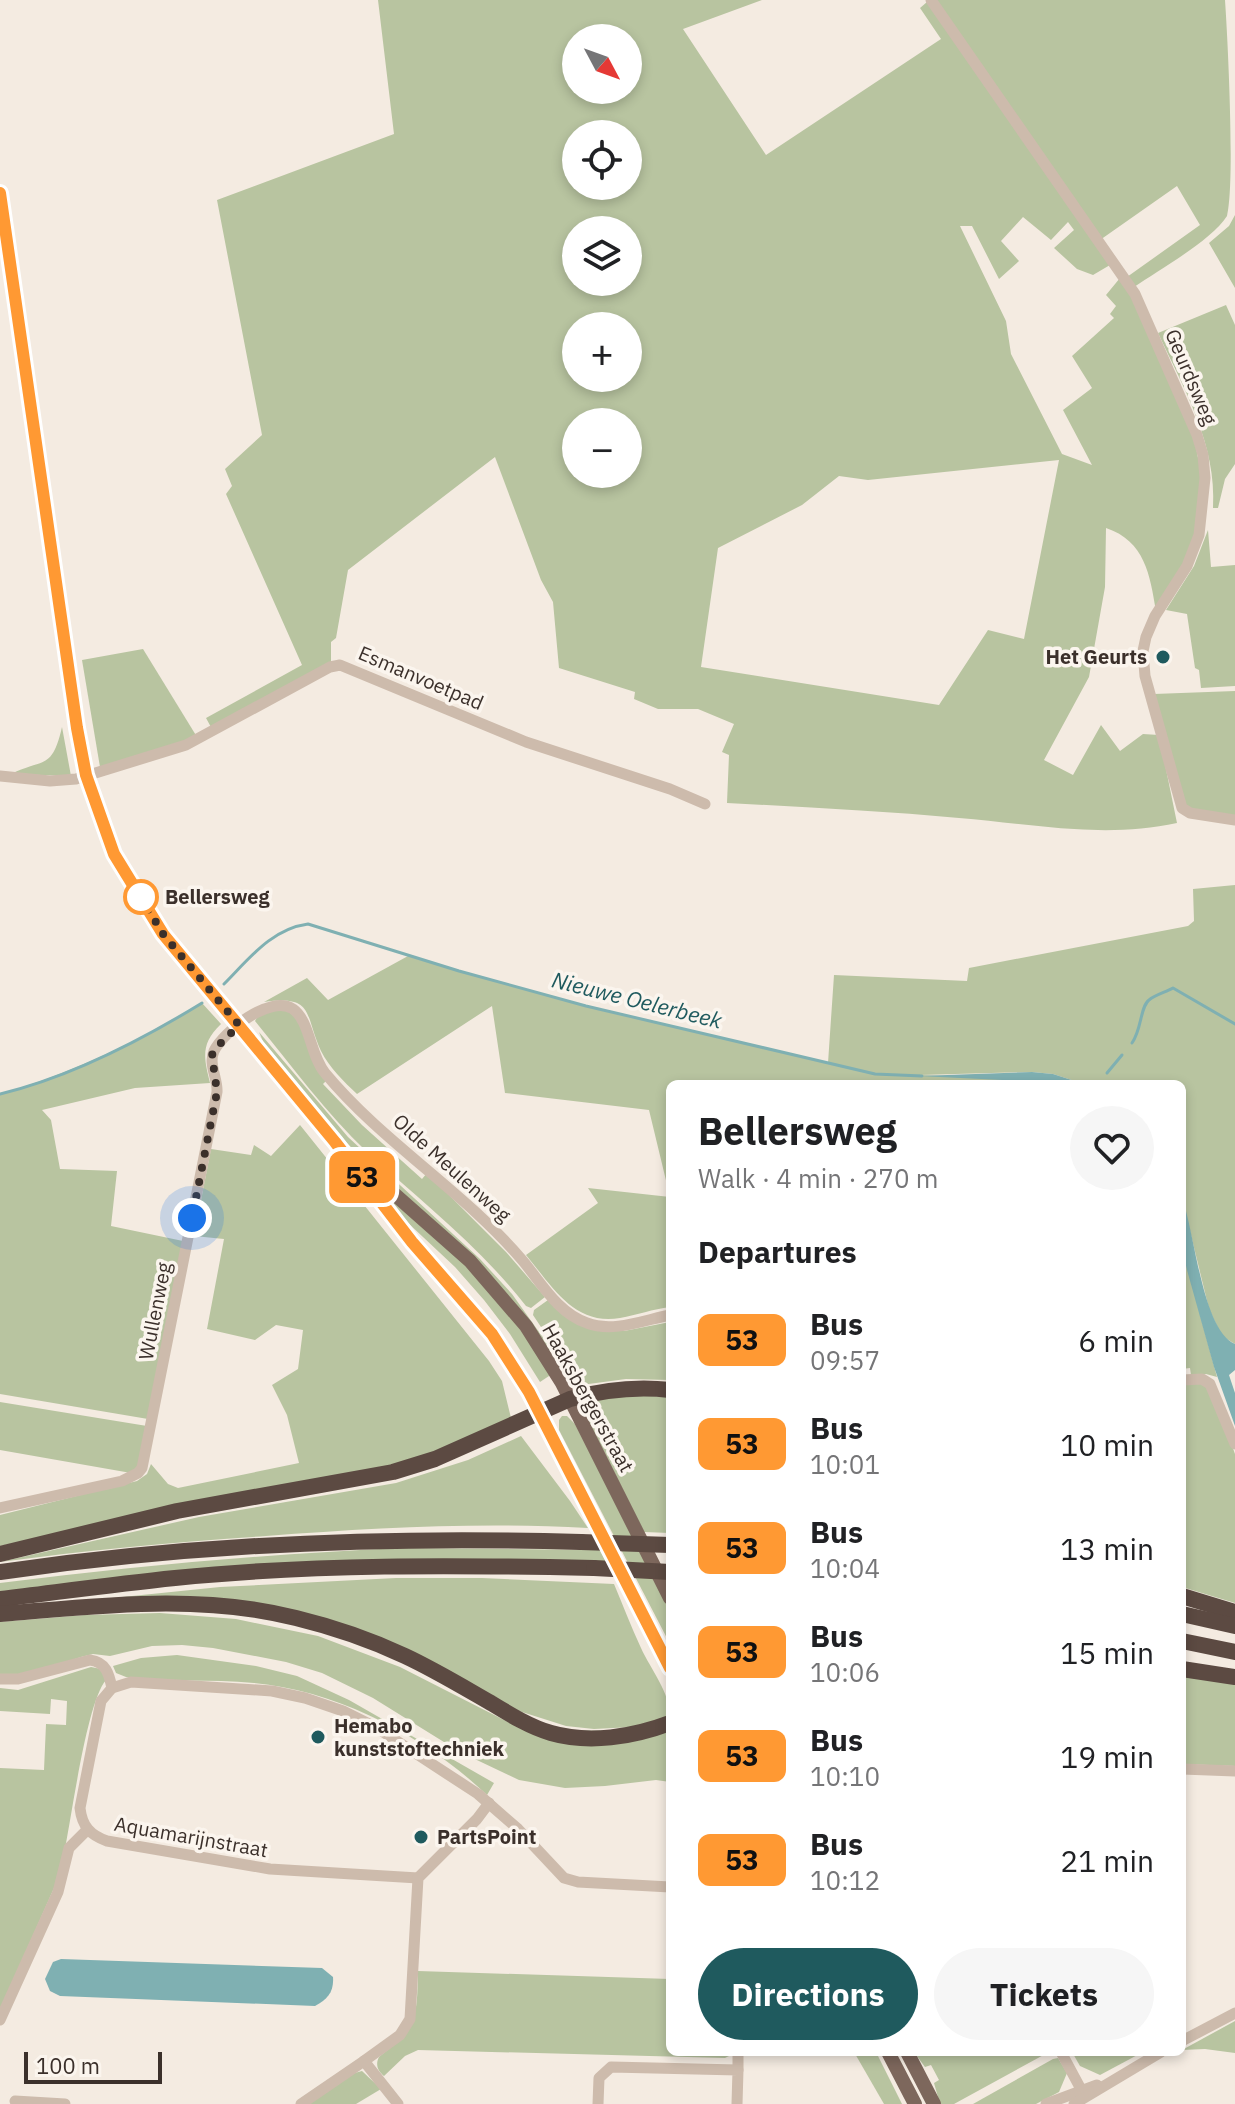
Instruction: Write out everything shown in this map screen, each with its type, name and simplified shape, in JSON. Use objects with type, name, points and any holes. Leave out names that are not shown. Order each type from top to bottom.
[{"type":"highway","points":[[0,1554],[177,1511],[393,1472],[435,1459],[570,1399],[631,1388],[666,1390]]},
{"type":"highway","points":[[0,1572],[200,1550],[311,1543],[451,1540],[666,1545]]},
{"type":"highway","points":[[0,1599],[176,1578],[281,1571],[467,1565],[666,1572]]},
{"type":"highway","points":[[1186,1597],[1235,1612]]},
{"type":"highway","points":[[0,1614],[156,1602],[255,1609],[347,1633],[406,1657],[514,1717],[550,1733],[582,1738],[629,1736],[666,1724]]},
{"type":"highway","points":[[1186,1615],[1235,1626]]},
{"type":"highway","points":[[1186,1642],[1235,1652]]},
{"type":"highway","points":[[1186,1670],[1235,1677]]},
{"type":"main road","name":"Haaksbergerstraat","points":[[0,193],[77,728],[86,775],[114,854],[163,934],[335,1142],[412,1242],[485,1324],[515,1368],[539,1412],[666,1660]]},
{"type":"main road","name":"Haaksbergerstraat","points":[[335,1142],[446,1238],[491,1283],[526,1326],[570,1399],[666,1590]]},
{"type":"main road","points":[[883,2056],[907,2104]]},
{"type":"main road","points":[[890,2056],[915,2104]]},
{"type":"main road","points":[[909,2056],[934,2104]]},
{"type":"street","name":"Geurdsweg","points":[[931,0],[1135,294],[1192,420],[1203,455],[1205,478],[1199,535],[1187,566],[1151,626],[1143,651],[1145,676],[1182,808],[1190,813],[1235,820]]},
{"type":"street","name":"Esmanvoetpad","points":[[86,775],[195,742],[330,667],[340,665],[526,742],[670,789],[705,804]]},
{"type":"street","points":[[0,776],[50,781],[86,775]]},
{"type":"street","name":"Olde Meulenweg","points":[[239,1025],[263,1007],[282,1005],[292,1009],[304,1025],[313,1053],[326,1074],[367,1116],[501,1236],[567,1313],[586,1323],[604,1327],[666,1316]]},
{"type":"street","name":"Wullenweg","points":[[0,1508],[122,1481],[142,1468],[217,1092],[212,1055],[239,1025]]},
{"type":"street","points":[[1186,1380],[1202,1379],[1210,1384],[1235,1444]]},
{"type":"street","points":[[0,1679],[18,1679],[90,1660],[105,1666],[112,1688],[131,1682],[244,1688],[325,1703],[369,1724],[469,1786],[564,1878],[578,1882],[666,1887]]},
{"type":"street","name":"Aquamarijnstraat","points":[[112,1688],[99,1707],[80,1808],[87,1830],[107,1841],[270,1869],[418,1878]]},
{"type":"street","points":[[1186,1769],[1235,1771]]},
{"type":"street","points":[[301,2104],[400,2035],[410,2019],[418,1878],[489,1803]]},
{"type":"street","points":[[0,2020],[58,1892],[69,1848],[87,1830]]},
{"type":"street","points":[[1186,2039],[1235,2013]]},
{"type":"street","points":[[737,2104],[738,2056]]},
{"type":"street","points":[[1063,2056],[1085,2097]]},
{"type":"street","points":[[1074,2104],[1154,2056]]},
{"type":"street","points":[[364,2061],[398,2104]]},
{"type":"street","points":[[598,2104],[599,2078],[611,2067],[738,2070]]},
{"type":"street","points":[[1046,2104],[1085,2097]]},
{"type":"street","points":[[15,2101],[65,2104]]},
{"type":"green space","points":[[378,0],[762,0],[683,29],[766,155],[941,39],[920,8],[927,2],[1110,265],[1093,275],[1077,269],[1054,248],[1074,230],[1068,222],[1051,240],[1023,217],[1001,241],[1019,261],[999,279],[972,226],[960,226],[1006,321],[1011,354],[1062,454],[1092,465],[1063,410],[1092,388],[1072,356],[1114,318],[1110,314],[1116,306],[1106,295],[1120,278],[1191,421],[1203,484],[1191,552],[1156,611],[1148,572],[1137,550],[1129,541],[1106,528],[1105,587],[1089,677],[1044,760],[1073,775],[1101,725],[1120,751],[1143,734],[1159,735],[1177,823],[1150,828],[1095,830],[901,813],[727,803],[729,755],[722,752],[734,724],[698,709],[658,709],[634,699],[635,692],[559,668],[553,602],[541,580],[495,457],[348,570],[336,638],[331,642],[331,662],[212,729],[206,718],[302,665],[226,494],[232,486],[225,469],[262,435],[217,200],[394,134]],"holes":[[[1059,460],[1024,639],[988,630],[939,705],[701,667],[718,548],[802,505],[839,476],[868,480]]]},
{"type":"green space","points":[[933,0],[1225,0],[1231,145],[1227,216],[1198,245],[1134,287],[1127,277],[1200,225],[1177,186],[1100,240]]},
{"type":"green space","points":[[1235,215],[1235,288],[1209,243],[1229,226]]},
{"type":"green space","points":[[1226,305],[1235,325],[1235,464],[1225,479],[1218,508],[1213,508],[1210,462],[1204,440],[1188,396],[1158,333]]},
{"type":"green space","points":[[1208,530],[1211,567],[1235,565],[1235,686],[1201,688],[1187,614],[1166,610],[1194,566]]},
{"type":"green space","points":[[143,649],[197,737],[100,767],[82,660]]},
{"type":"green space","points":[[1235,691],[1235,816],[1189,810],[1182,802],[1154,694]]},
{"type":"green space","points":[[62,727],[71,776],[11,774],[50,757]]},
{"type":"green space","points":[[1235,885],[1235,1344],[1222,1336],[1209,1309],[1186,1214],[1186,1080],[1072,1080],[1032,1072],[919,1075],[1031,1080],[666,1080],[666,1180],[649,1110],[505,1093],[492,1006],[357,1094],[324,1057],[309,1017],[300,1005],[264,1002],[307,978],[328,1000],[408,956],[586,1006],[828,1063],[834,975],[967,981],[969,968],[1188,926],[1194,921],[1193,889]]},
{"type":"green space","points":[[202,1003],[221,1024],[210,1038],[205,1052],[210,1083],[135,1088],[42,1110],[51,1120],[60,1169],[117,1171],[111,1226],[183,1241],[148,1419],[0,1394],[0,1094],[53,1077],[104,1055]]},
{"type":"green space","points":[[273,1006],[295,1014],[327,1080],[323,1084],[362,1125],[422,1179],[427,1173],[506,1252],[545,1297],[531,1308],[526,1306],[470,1245],[337,1121],[255,1021]]},
{"type":"green space","points":[[259,1032],[348,1137],[480,1259],[512,1294],[549,1346],[566,1360],[566,1369],[559,1373],[541,1344],[347,1143],[267,1051]]},
{"type":"green space","points":[[300,1125],[489,1361],[502,1381],[511,1418],[460,1443],[402,1463],[0,1546],[0,1515],[137,1481],[147,1474],[151,1464],[168,1484],[178,1488],[299,1463],[287,1415],[272,1385],[298,1369],[303,1330],[276,1325],[255,1340],[207,1329],[224,1239],[194,1236],[211,1149],[251,1155],[254,1145],[271,1156]]},
{"type":"green space","points":[[370,1174],[486,1281],[552,1374],[540,1382],[484,1300],[455,1267],[391,1207]]},
{"type":"green space","points":[[588,1188],[666,1197],[666,1308],[620,1318],[590,1316],[577,1310],[555,1291],[526,1255],[598,1203]]},
{"type":"green space","points":[[1186,1263],[1217,1377],[1191,1375],[1190,1368],[1186,1368]]},
{"type":"green space","points":[[548,1300],[559,1309],[624,1331],[666,1323],[666,1380],[626,1379],[571,1384],[562,1376],[571,1370],[571,1360],[553,1345],[533,1315],[534,1310]]},
{"type":"green space","points":[[1200,1382],[1213,1393],[1235,1454],[1235,1603],[1186,1588],[1186,1384]]},
{"type":"green space","points":[[634,1395],[666,1397],[666,1533],[644,1532],[580,1404],[583,1400]]},
{"type":"green space","points":[[0,1402],[147,1426],[139,1465],[131,1473],[0,1450]]},
{"type":"green space","points":[[567,1416],[575,1424],[666,1601],[666,1636],[559,1430],[559,1420]]},
{"type":"green space","points":[[521,1436],[588,1528],[467,1526],[346,1531],[166,1544],[0,1562],[199,1517],[396,1483],[468,1460]]},
{"type":"green space","points":[[401,1548],[600,1550],[607,1563],[515,1561],[0,1596],[0,1583],[50,1577],[250,1557]]},
{"type":"green space","points":[[396,1578],[614,1584],[663,1690],[666,1718],[632,1727],[594,1729],[566,1726],[522,1712],[308,1617],[83,1601],[220,1587]]},
{"type":"green space","points":[[160,1613],[236,1619],[318,1636],[400,1667],[532,1731],[666,1730],[666,1781],[565,1788],[519,1780],[460,1752],[373,1698],[322,1673],[286,1662],[213,1648],[152,1646],[110,1656],[93,1654],[16,1679],[0,1674],[0,1622]]},
{"type":"green space","points":[[177,1655],[256,1666],[297,1676],[349,1700],[494,1783],[487,1795],[437,1754],[409,1736],[380,1720],[318,1696],[254,1683],[126,1677],[116,1673],[113,1666],[141,1658]]},
{"type":"green space","points":[[91,1667],[101,1669],[106,1680],[86,1737],[58,1879],[0,2010],[0,1768],[44,1770],[46,1724],[66,1725],[67,1701],[51,1699],[50,1714],[0,1711],[0,1688],[18,1690]]},
{"type":"green space","points":[[1186,1674],[1235,1682],[1235,1766],[1186,1764]]},
{"type":"green space","points":[[418,1971],[666,1979],[666,2056],[729,2056],[725,2058],[418,2050],[405,2056],[384,2076],[378,2068],[379,2057],[408,2029],[417,2000]]},
{"type":"green space","points":[[1235,2021],[1235,2053],[1186,2048]]},
{"type":"green space","points":[[856,2056],[878,2056],[902,2104],[884,2104]]},
{"type":"green space","points":[[917,2056],[1042,2056],[954,2104],[940,2104],[934,2083],[939,2080],[931,2065],[925,2067]]},
{"type":"green space","points":[[1074,2056],[1136,2056],[1100,2075],[1080,2066]]},
{"type":"green space","points":[[1058,2058],[1067,2073],[1059,2092],[1036,2104],[973,2104],[1053,2059]]},
{"type":"green space","points":[[362,2071],[381,2089],[356,2104],[308,2104],[351,2074]]},
{"type":"water","points":[[1032,1072],[1072,1080],[1002,1080],[919,1076]]},
{"type":"water","points":[[1186,1210],[1207,1301],[1224,1335],[1235,1344],[1235,1370],[1229,1375],[1235,1393],[1235,1426],[1214,1367],[1187,1270]]},
{"type":"water","points":[[61,1959],[322,1968],[333,1977],[333,1982],[329,1994],[315,2006],[60,1996],[50,1991],[45,1979],[53,1962]]},
{"type":"waterway","name":"Nieuwe Oelerbeek","points":[[224,984],[272,939],[308,924],[586,1006],[875,1074],[922,1076]]},
{"type":"waterway","points":[[1132,1043],[1146,1003],[1173,988],[1235,1024]]},
{"type":"waterway","name":"Nieuwe Oelerbeek","points":[[0,1094],[79,1068],[202,1003]]},
{"type":"waterway","points":[[1107,1073],[1122,1055]]},
{"type":"bus line","name":"53","points":[[0,193],[77,728],[86,775],[114,854],[163,934],[335,1142],[412,1242],[492,1334],[529,1392],[666,1661]]},
{"type":"place","name":"Het Geurts","points":[[1163,657]]},
{"type":"place","name":"Bellersweg","points":[[141,897]]},
{"type":"place","name":"Hemabo kunststoftechniek","points":[[318,1737]]},
{"type":"place","name":"PartsPoint","points":[[421,1837]]},
{"type":"route","points":[[141,897],[163,934],[239,1025],[212,1055],[217,1092],[192,1218]]}]
